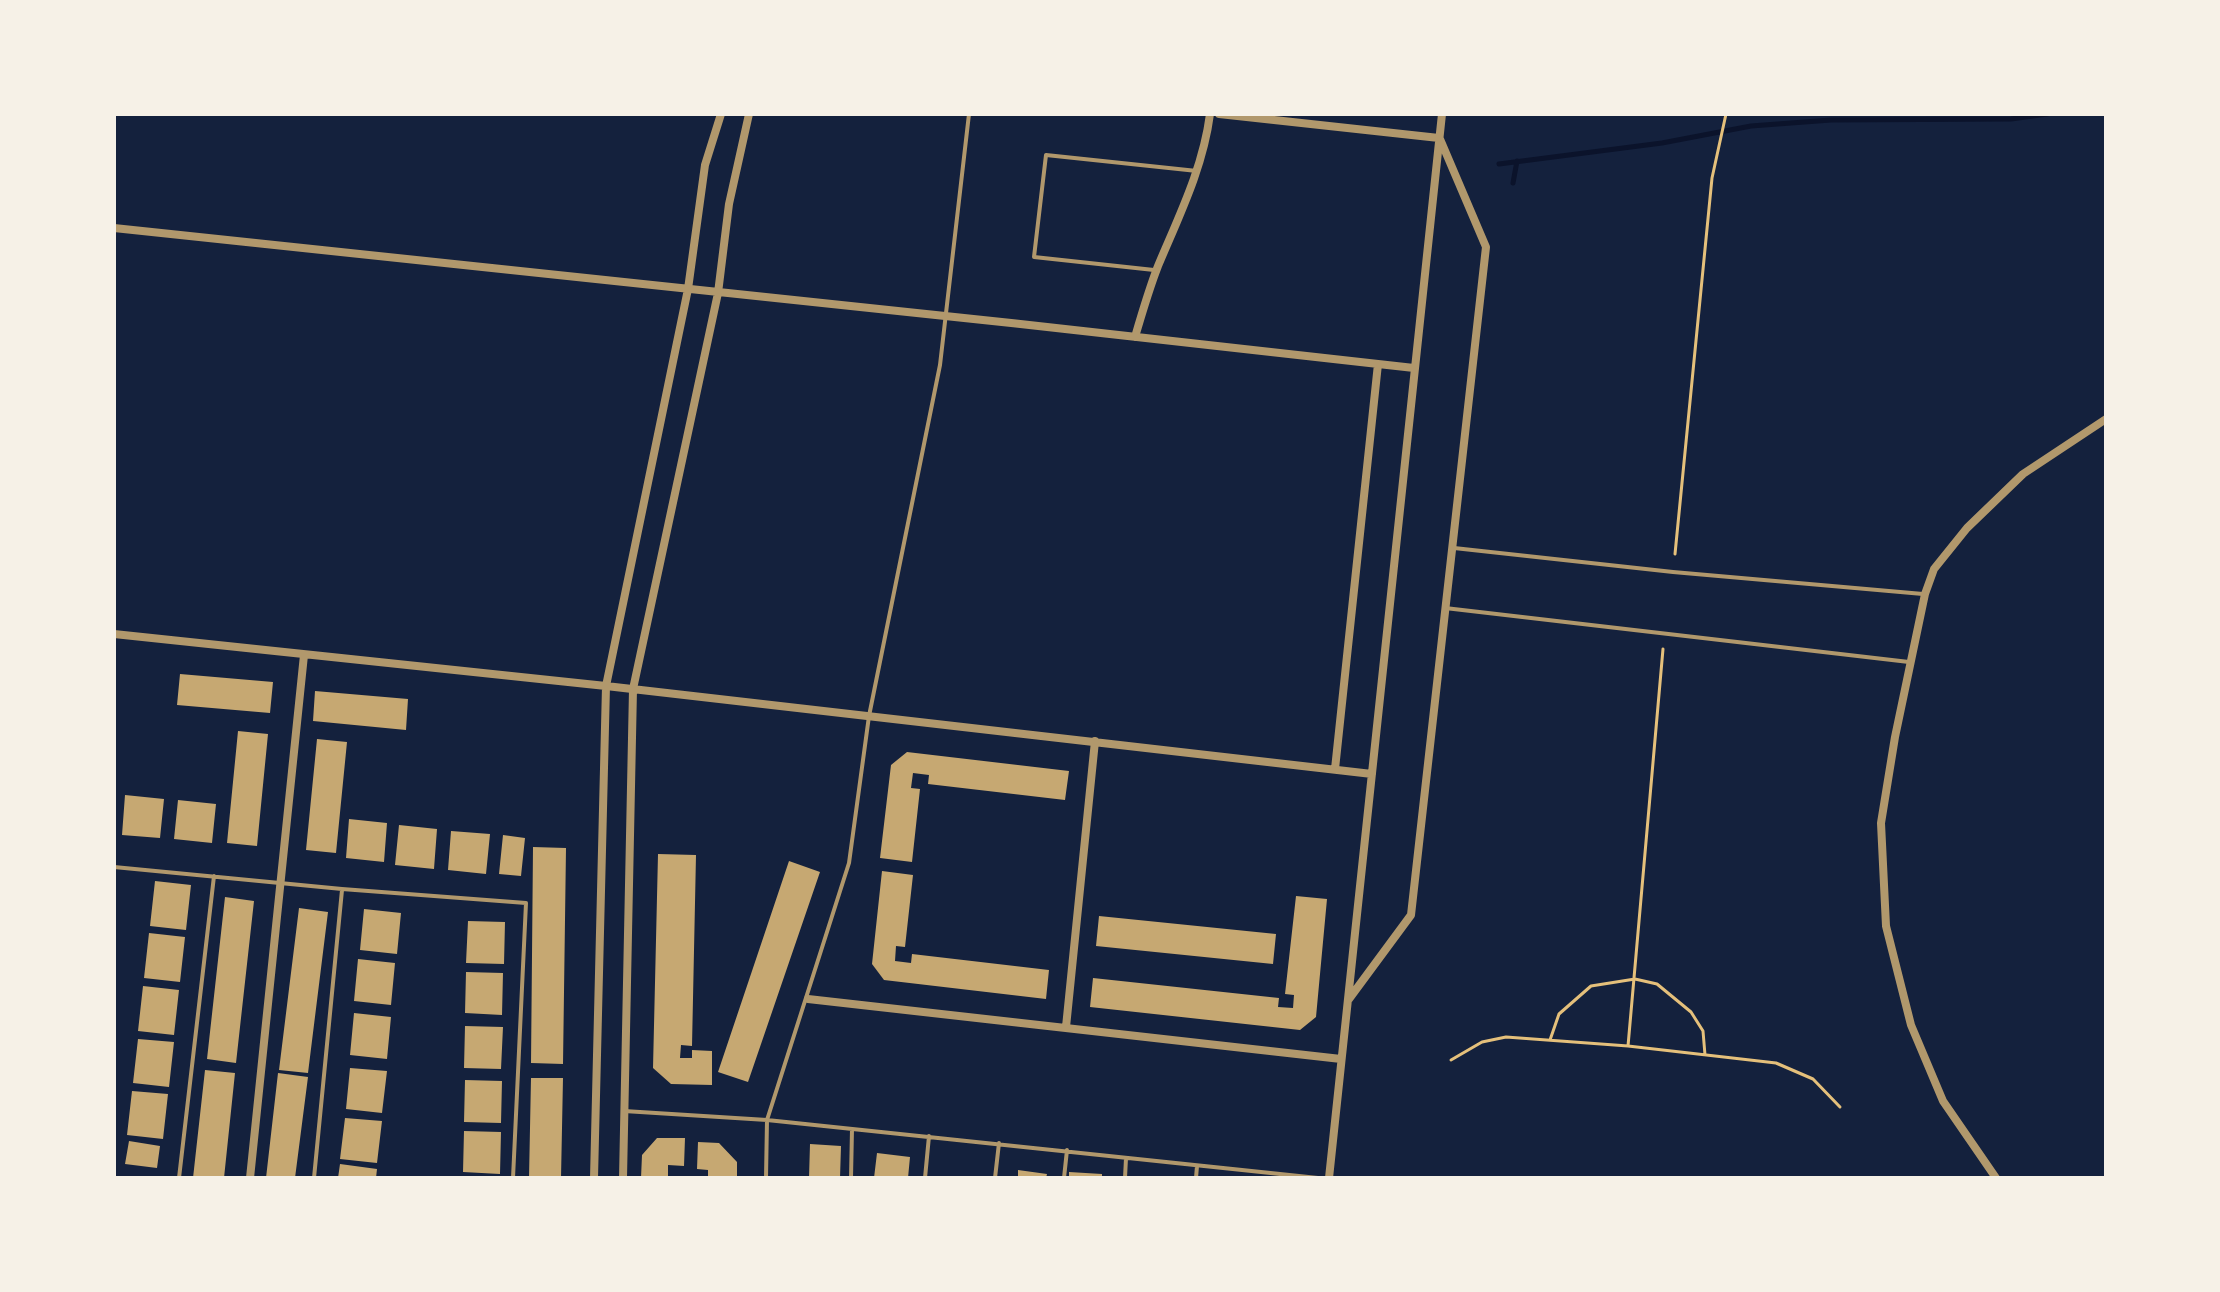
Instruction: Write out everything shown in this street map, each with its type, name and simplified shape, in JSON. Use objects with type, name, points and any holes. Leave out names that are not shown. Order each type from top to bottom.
[{"type":"street","points":[[594,1178],[606,686],[688,289],[705,165],[721,114]]},
{"type":"street","points":[[623,1178],[633,689],[718,293],[729,204],[749,114]]},
{"type":"street","points":[[1135,337],[1157,270],[1198,171],[1207,141],[1210,114]]},
{"type":"street","points":[[1219,114],[1439,138]]},
{"type":"street","points":[[1329,1178],[1442,114]]},
{"type":"street","points":[[1348,1001],[1411,915],[1486,247],[1439,138]]},
{"type":"street","points":[[114,228],[946,315],[1414,368]]},
{"type":"street","points":[[1335,769],[1378,364]]},
{"type":"street","points":[[1996,1178],[1943,1101],[1911,1025],[1886,926],[1881,823],[1895,737],[1925,594],[1934,569],[1967,528],[2023,474],[2106,419]]},
{"type":"street","points":[[114,634],[633,689],[1372,774]]},
{"type":"street","points":[[250,1178],[304,655]]},
{"type":"street","points":[[1066,1027],[1095,741]]},
{"type":"street","points":[[808,999],[1341,1059]]},
{"type":"lane","points":[[766,1178],[767,1120],[849,863],[869,716],[940,365],[969,114]]},
{"type":"lane","points":[[1157,270],[1034,257],[1046,155],[1198,171]]},
{"type":"lane","points":[[1452,548],[1673,572],[1925,594]]},
{"type":"lane","points":[[1445,608],[1911,662]]},
{"type":"lane","points":[[114,867],[526,903],[513,1178]]},
{"type":"lane","points":[[179,1178],[214,876]]},
{"type":"lane","points":[[314,1178],[342,889]]},
{"type":"lane","points":[[624,1111],[767,1120],[1067,1150],[1258,1175],[1318,1178]]},
{"type":"lane","points":[[851,1178],[852,1129]]},
{"type":"lane","points":[[925,1178],[929,1136]]},
{"type":"lane","points":[[995,1178],[999,1143]]},
{"type":"lane","points":[[1064,1178],[1067,1150]]},
{"type":"lane","points":[[1125,1178],[1126,1158]]},
{"type":"lane","points":[[1196,1178],[1197,1166]]},
{"type":"path","points":[[1675,554],[1712,178],[1726,114]]},
{"type":"path","points":[[1628,1046],[1663,649]]},
{"type":"path","points":[[1549,1040],[1559,1014],[1591,986],[1635,979],[1657,984],[1691,1012],[1703,1031],[1705,1055]]},
{"type":"path","points":[[1451,1060],[1482,1042],[1506,1037],[1628,1046],[1776,1063],[1813,1079],[1840,1107]]},
{"type":"building","points":[[180,674],[273,682],[270,713],[177,705]]},
{"type":"building","points":[[315,691],[408,699],[406,730],[313,721]]},
{"type":"building","points":[[238,731],[268,734],[257,846],[227,843]]},
{"type":"building","points":[[317,739],[347,742],[336,853],[306,850]]},
{"type":"building","points":[[907,752],[1069,771],[1065,800],[928,784],[929,775],[913,773],[911,788],[920,789],[912,862],[880,858],[891,765]]},
{"type":"building","points":[[125,795],[164,799],[160,838],[122,835]]},
{"type":"building","points":[[178,800],[216,804],[212,843],[174,839]]},
{"type":"building","points":[[349,819],[387,823],[384,862],[346,858]]},
{"type":"building","points":[[399,825],[437,829],[434,869],[395,865]]},
{"type":"building","points":[[451,831],[490,834],[486,874],[448,870]]},
{"type":"building","points":[[503,835],[525,838],[521,876],[499,874]]},
{"type":"building","points":[[533,847],[566,848],[563,1064],[531,1063]]},
{"type":"building","points":[[658,854],[696,855],[692,1046],[681,1045],[680,1058],[692,1058],[692,1050],[712,1051],[712,1085],[671,1084],[653,1068]]},
{"type":"building","points":[[789,861],[820,872],[748,1082],[718,1072]]},
{"type":"building","points":[[882,871],[913,875],[905,947],[896,946],[895,961],[911,963],[912,954],[1049,970],[1046,999],[884,980],[872,964]]},
{"type":"building","points":[[155,881],[191,885],[186,930],[150,926]]},
{"type":"building","points":[[1296,896],[1327,899],[1316,1017],[1300,1030],[1090,1007],[1093,978],[1279,998],[1278,1007],[1293,1008],[1294,995],[1285,994]]},
{"type":"building","points":[[225,897],[254,901],[236,1063],[207,1059]]},
{"type":"building","points":[[299,908],[328,912],[308,1073],[279,1070]]},
{"type":"building","points":[[364,909],[401,913],[397,954],[360,950]]},
{"type":"building","points":[[1099,916],[1276,934],[1273,964],[1096,946]]},
{"type":"building","points":[[468,921],[505,922],[504,964],[466,963]]},
{"type":"building","points":[[149,933],[185,937],[180,982],[144,978]]},
{"type":"building","points":[[358,959],[395,963],[391,1005],[354,1001]]},
{"type":"building","points":[[466,972],[503,973],[502,1015],[465,1013]]},
{"type":"building","points":[[143,986],[179,990],[174,1035],[138,1031]]},
{"type":"building","points":[[354,1013],[391,1017],[387,1059],[350,1055]]},
{"type":"building","points":[[465,1026],[503,1027],[501,1069],[464,1068]]},
{"type":"building","points":[[138,1039],[174,1042],[169,1087],[133,1083]]},
{"type":"building","points":[[350,1068],[387,1071],[382,1113],[346,1109]]},
{"type":"building","points":[[205,1070],[235,1073],[224,1178],[193,1178]]},
{"type":"building","points":[[278,1073],[308,1077],[295,1178],[266,1178]]},
{"type":"building","points":[[531,1078],[563,1078],[561,1178],[529,1178]]},
{"type":"building","points":[[465,1080],[502,1081],[501,1123],[464,1122]]},
{"type":"building","points":[[132,1091],[168,1094],[163,1139],[127,1135]]},
{"type":"building","points":[[345,1118],[382,1121],[377,1163],[340,1159]]},
{"type":"building","points":[[464,1131],[501,1132],[500,1174],[463,1172]]},
{"type":"building","points":[[657,1138],[685,1138],[684,1166],[668,1165],[668,1178],[641,1178],[642,1155]]},
{"type":"building","points":[[129,1141],[160,1146],[157,1168],[125,1164]]},
{"type":"building","points":[[698,1142],[719,1143],[737,1162],[737,1178],[708,1178],[708,1170],[697,1169]]},
{"type":"building","points":[[810,1144],[841,1146],[840,1178],[809,1178]]},
{"type":"building","points":[[877,1153],[910,1157],[908,1178],[874,1178]]},
{"type":"building","points":[[340,1164],[377,1169],[376,1178],[338,1178]]},
{"type":"building","points":[[1018,1170],[1047,1174],[1046,1178],[1018,1178]]},
{"type":"building","points":[[1069,1172],[1102,1174],[1102,1178],[1069,1178]]},
{"type":"waterway","points":[[1499,164],[1662,143],[1751,126],[1831,120],[2011,119],[2047,114]]},
{"type":"waterway","points":[[1513,183],[1517,161]]}]
